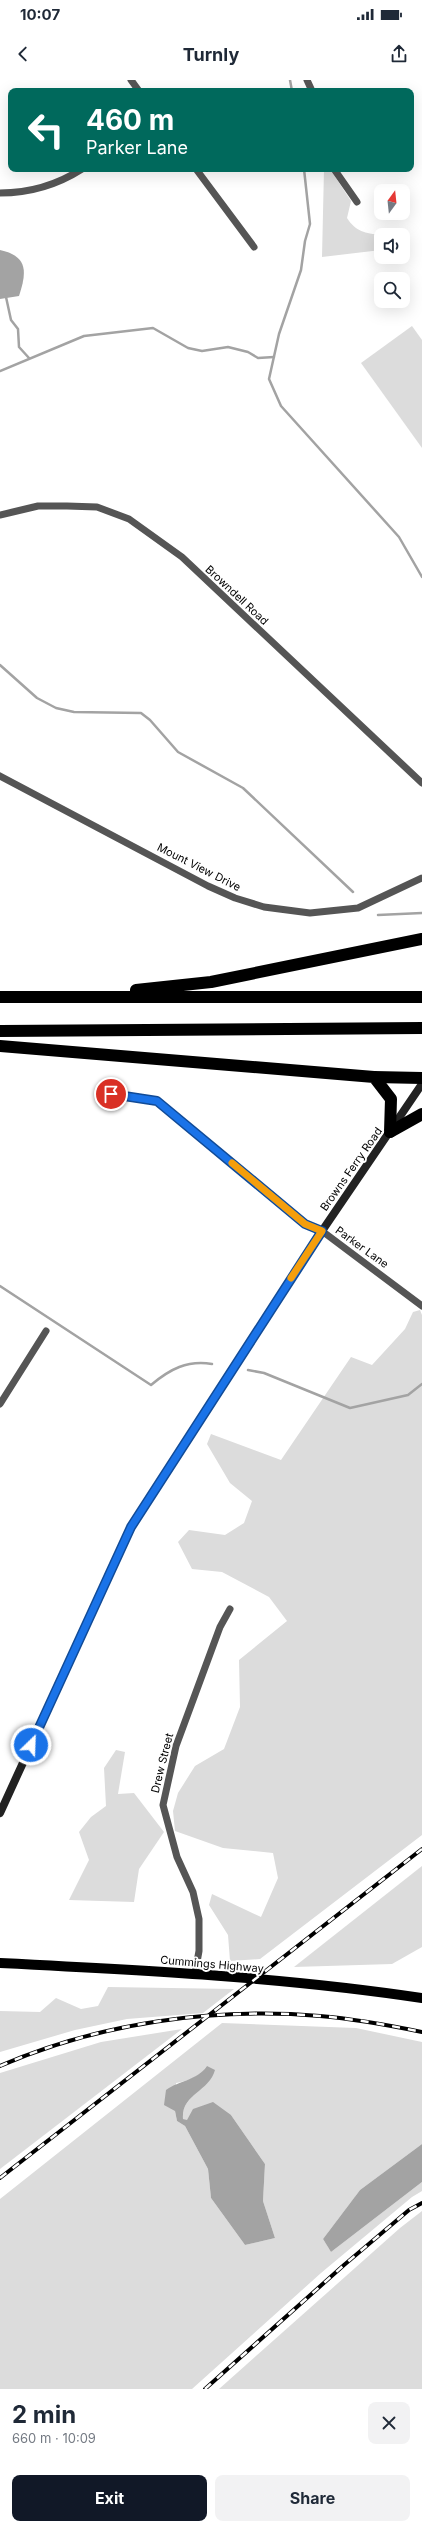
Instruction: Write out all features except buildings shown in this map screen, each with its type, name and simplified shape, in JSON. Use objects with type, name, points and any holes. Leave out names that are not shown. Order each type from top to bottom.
[{"type":"highway","points":[[114,996],[137,989],[211,982],[422,939]]},
{"type":"highway","points":[[0,997],[422,997]]},
{"type":"highway","points":[[0,1031],[422,1028]]},
{"type":"highway","points":[[0,1046],[374,1077],[422,1078]]},
{"type":"highway","points":[[374,1077],[391,1098],[390,1132]]},
{"type":"highway","points":[[390,1132],[422,1114]]},
{"type":"main road","name":"Cummings Highway","points":[[0,1963],[195,1973],[346,1988],[422,1998]]},
{"type":"street","points":[[0,193],[20,193],[62,182],[77,172]]},
{"type":"street","points":[[198,172],[254,247]]},
{"type":"street","points":[[336,172],[357,202]]},
{"type":"street","name":"Browndell Road","points":[[0,515],[38,506],[97,507],[129,519],[182,557],[422,783]]},
{"type":"street","name":"Mount View Drive","points":[[0,776],[208,886],[235,898],[264,907],[310,914],[358,908],[422,878]]},
{"type":"street","name":"Browns Ferry Road","points":[[0,1813],[131,1527],[322,1231],[422,1084]]},
{"type":"street","name":"Parker Lane","points":[[111,1094],[157,1101],[305,1224],[322,1231],[422,1306]]},
{"type":"street","points":[[0,1404],[46,1331]]},
{"type":"street","name":"Drew Street","points":[[195,1973],[198,1951],[199,1919],[193,1892],[177,1857],[163,1805],[176,1746],[220,1627],[230,1609]]},
{"type":"shaded area","points":[[324,172],[332,172],[351,201],[347,218],[350,223],[361,231],[374,234],[374,251],[322,257]]},
{"type":"shaded area","points":[[0,250],[16,256],[23,266],[23,280],[19,296],[0,299]]},
{"type":"shaded area","points":[[412,326],[422,340],[422,448],[361,363]]},
{"type":"shaded area","points":[[420,1310],[422,1315],[422,1835],[260,1959],[230,1961],[228,1935],[209,1905],[212,1894],[261,1917],[278,1878],[273,1853],[223,1848],[175,1831],[173,1811],[178,1793],[195,1766],[224,1749],[240,1707],[239,1660],[287,1621],[269,1597],[222,1572],[192,1569],[178,1542],[189,1530],[225,1535],[244,1523],[252,1501],[230,1483],[207,1444],[211,1434],[281,1460],[351,1357],[372,1365],[405,1329],[413,1312]]},
{"type":"shaded area","points":[[116,1750],[125,1752],[118,1794],[134,1793],[164,1832],[139,1869],[134,1902],[69,1900],[89,1860],[79,1832],[91,1817],[106,1806],[104,1768]]},
{"type":"shaded area","points":[[422,1866],[422,1947],[392,1964],[294,1967]]},
{"type":"shaded area","points":[[108,1987],[234,1989],[203,2013],[127,2019],[75,2030],[0,2052],[0,2011],[40,2012],[56,1998],[81,2009],[98,2006]]},
{"type":"shaded area","points":[[222,2023],[356,2028],[422,2042],[422,2144],[360,2190],[323,2239],[331,2252],[422,2182],[422,2191],[412,2197],[321,2273],[192,2389],[0,2389],[0,2199]],"holes":[[[207,2066],[196,2090],[184,2107],[183,2119],[187,2121],[231,2115],[265,2164],[263,2201],[275,2238],[245,2245],[211,2198],[208,2169],[185,2126],[177,2121],[175,2111],[176,2083],[193,2078]]]},
{"type":"shaded area","points":[[182,2029],[0,2169],[0,2073],[101,2042]]},
{"type":"shaded area","points":[[207,2066],[215,2070],[212,2077],[186,2104],[183,2119],[187,2120],[193,2109],[213,2102],[231,2115],[265,2164],[263,2201],[275,2238],[245,2245],[211,2198],[208,2169],[185,2126],[177,2121],[175,2111],[164,2105],[166,2090],[193,2078]]},
{"type":"shaded area","points":[[422,2144],[422,2182],[331,2252],[323,2239],[360,2190]]},
{"type":"shaded area","points":[[422,2211],[422,2389],[219,2389],[400,2228]]},
{"type":"waterway","points":[[290,80],[291,88]]},
{"type":"waterway","points":[[304,172],[310,224],[305,241],[301,270],[279,334],[269,379],[281,406],[399,537],[422,577]]},
{"type":"waterway","points":[[6,297],[11,320],[18,329],[19,347],[29,358]]},
{"type":"waterway","points":[[0,371],[84,336],[153,328],[188,348],[202,351],[228,347],[248,352],[258,358],[274,357]]},
{"type":"waterway","points":[[0,665],[37,698],[56,708],[74,712],[141,713],[150,720],[178,752],[243,788],[353,892]]},
{"type":"waterway","points":[[378,915],[422,913]]},
{"type":"waterway","points":[[0,1286],[151,1385],[165,1374],[179,1367],[195,1363],[212,1364]]},
{"type":"waterway","points":[[248,1370],[264,1373],[350,1408],[408,1395],[422,1384]]},
{"type":"railway","points":[[0,2178],[422,1849]]},
{"type":"railway","points":[[0,2066],[38,2051],[117,2029],[198,2017],[239,2014],[320,2016],[371,2022],[422,2032]]},
{"type":"railway","points":[[205,2389],[344,2265],[409,2210],[422,2203]]},
{"type":"slow traffic","points":[[232,1163],[305,1224],[322,1231],[291,1278]]},
{"type":"route","points":[[31,1745],[131,1527],[322,1231],[305,1224],[157,1101],[111,1094]]}]
